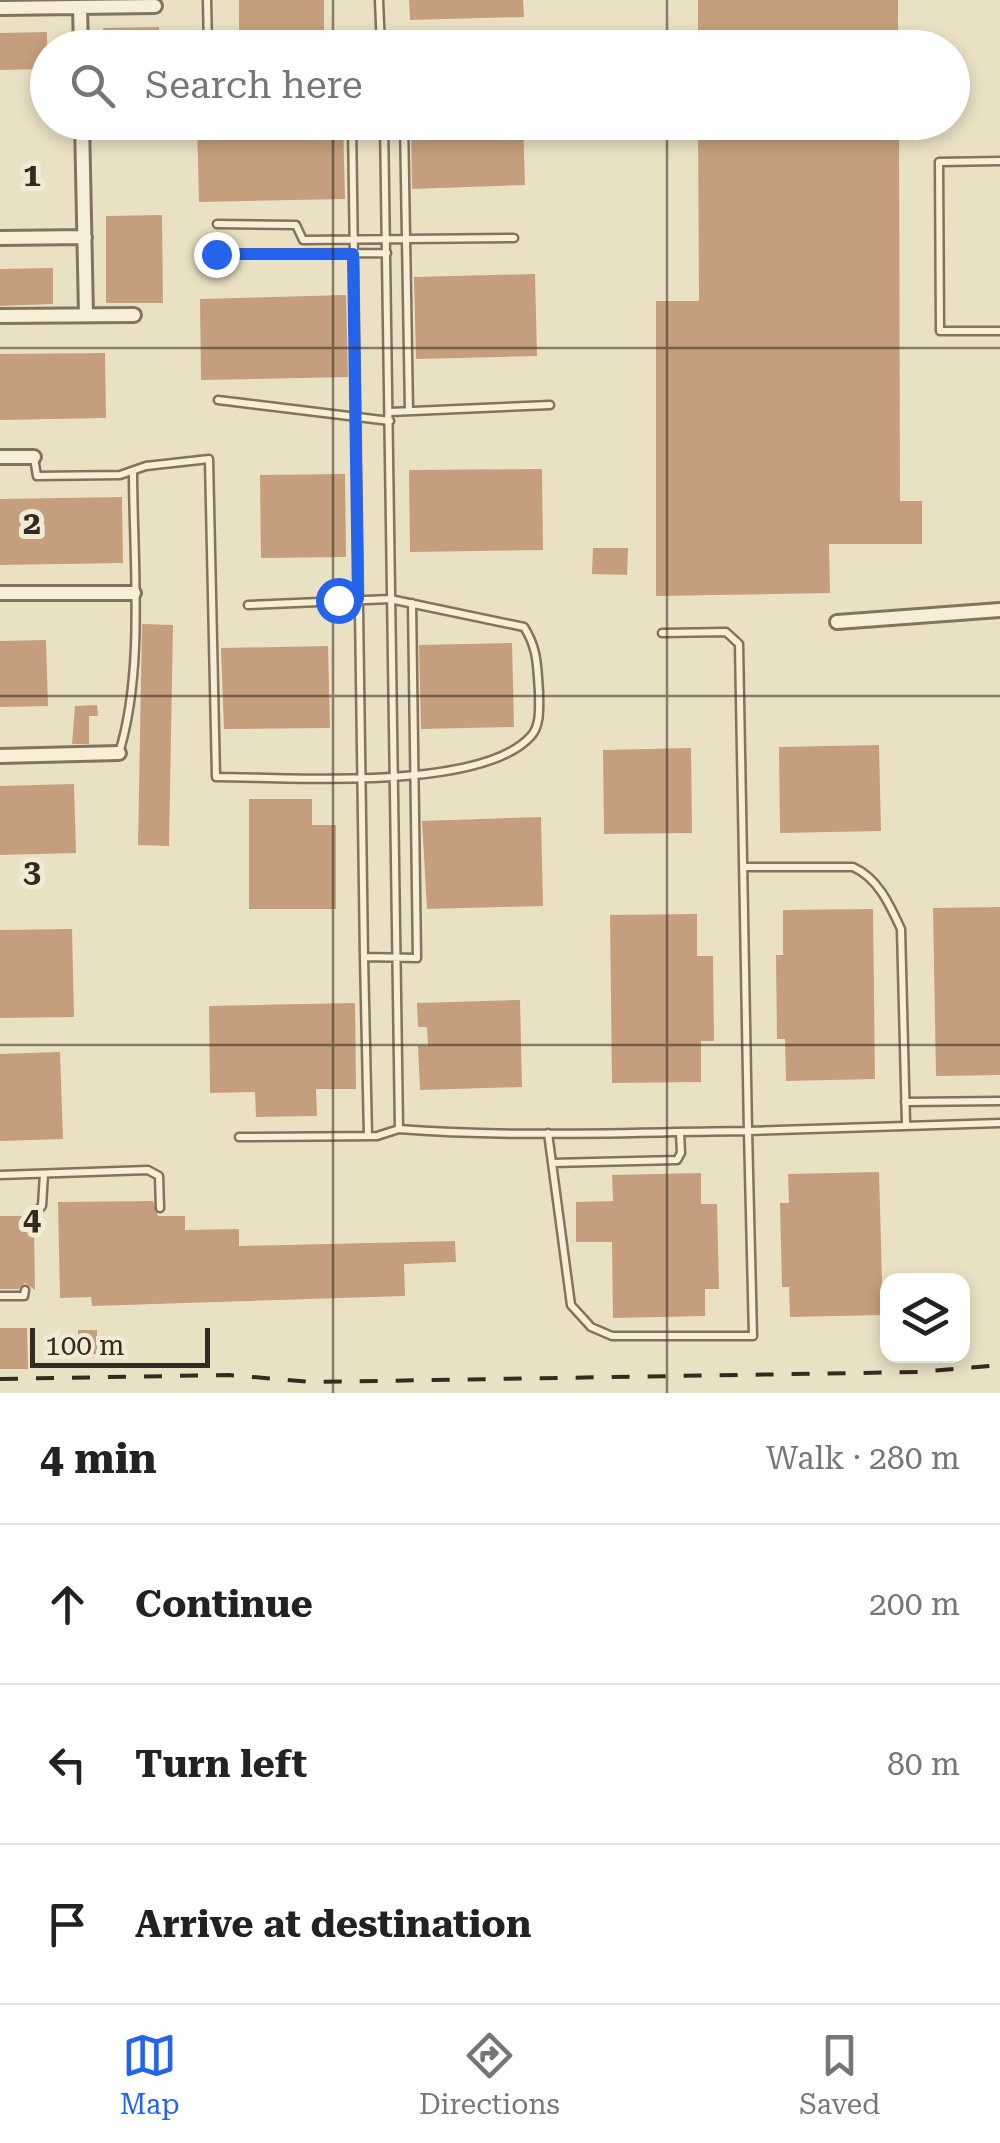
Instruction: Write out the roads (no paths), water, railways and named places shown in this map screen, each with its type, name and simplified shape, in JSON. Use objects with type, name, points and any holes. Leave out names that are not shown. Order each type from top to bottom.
[{"type":"street","points":[[76,5],[78,30]]},
{"type":"street","points":[[0,8],[154,6]]},
{"type":"street","points":[[82,140],[86,315]]},
{"type":"street","points":[[0,238],[85,236]]},
{"type":"street","points":[[0,316],[134,315]]},
{"type":"street","points":[[0,457],[34,457]]},
{"type":"street","points":[[0,592],[134,593]]},
{"type":"street","points":[[837,622],[1000,610]]},
{"type":"street","points":[[0,756],[119,754]]},
{"type":"lane","points":[[208,0],[208,30]]},
{"type":"lane","points":[[379,0],[381,30]]},
{"type":"lane","points":[[352,140],[368,1136]]},
{"type":"lane","points":[[384,140],[398,1130]]},
{"type":"lane","points":[[404,140],[409,411]]},
{"type":"lane","points":[[1000,161],[939,162],[940,332],[1000,331]]},
{"type":"lane","points":[[217,224],[296,225],[303,240],[514,238]]},
{"type":"lane","points":[[216,254],[386,254]]},
{"type":"lane","points":[[218,400],[356,418],[409,411],[550,406]]},
{"type":"lane","points":[[34,457],[37,476],[120,475],[192,458],[208,459],[216,777],[393,776],[462,770],[513,750],[534,734],[540,715],[536,646],[524,627],[390,599],[248,605]]},
{"type":"lane","points":[[119,754],[128,725],[134,593],[133,470]]},
{"type":"lane","points":[[364,957],[417,958],[412,602]]},
{"type":"lane","points":[[548,1133],[571,1305],[592,1327],[612,1336],[754,1336],[739,644],[726,632],[662,634]]},
{"type":"lane","points":[[744,867],[853,866],[874,881],[902,929],[906,1124]]},
{"type":"lane","points":[[906,1102],[1000,1100]]},
{"type":"lane","points":[[239,1137],[368,1136],[398,1130],[748,1131],[1000,1122]]},
{"type":"lane","points":[[552,1162],[677,1160],[682,1154],[680,1132]]},
{"type":"lane","points":[[0,1175],[148,1170],[158,1176],[160,1208]]},
{"type":"lane","points":[[31,1216],[42,1206],[44,1174]]},
{"type":"lane","points":[[0,1296],[24,1296],[25,1290]]},
{"type":"railway","points":[[0,1379],[229,1375],[313,1382],[918,1372],[1000,1365]]}]
